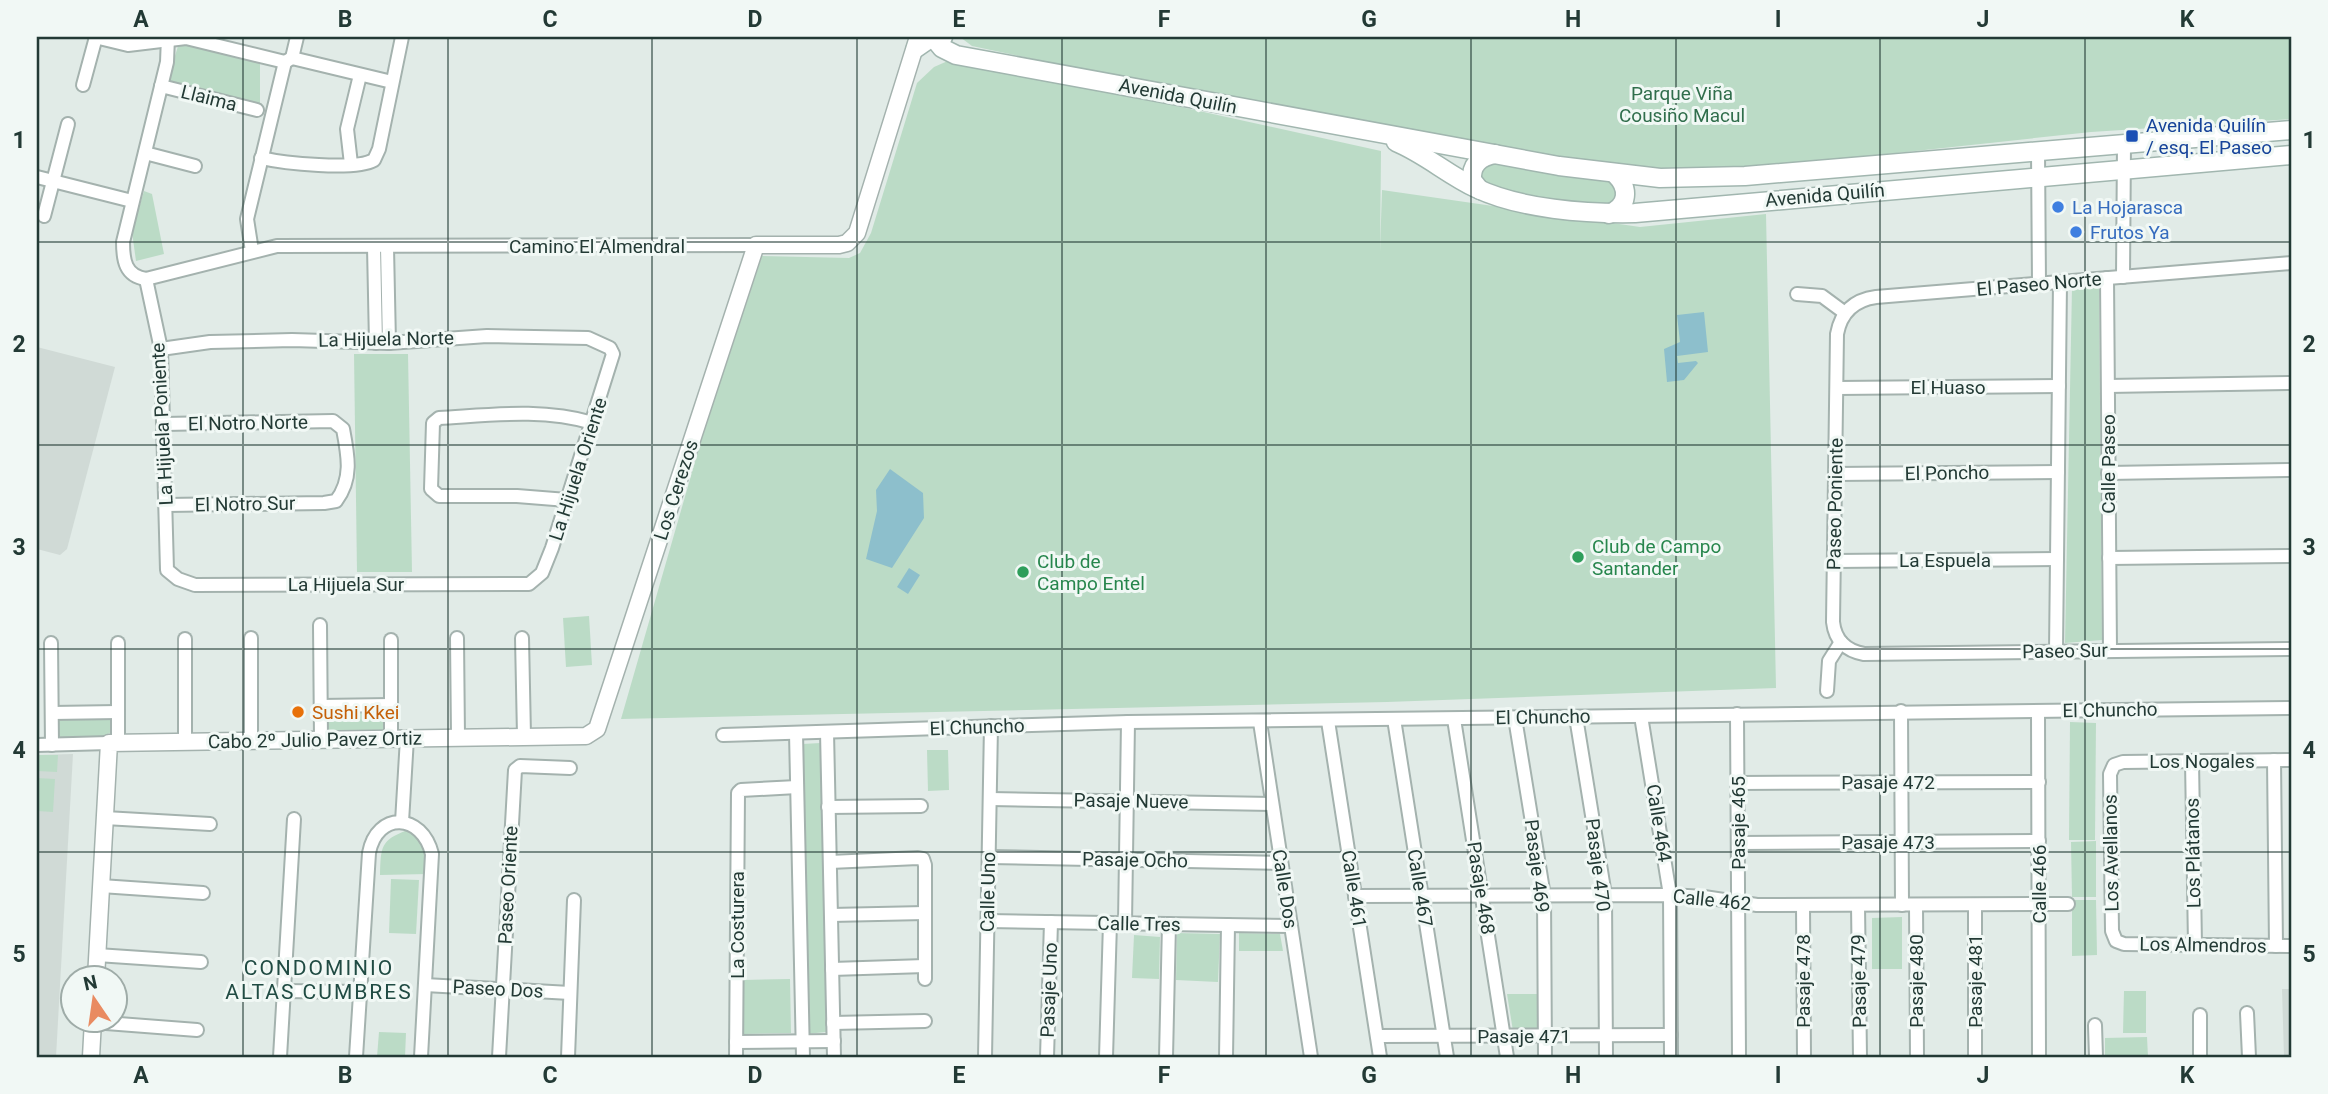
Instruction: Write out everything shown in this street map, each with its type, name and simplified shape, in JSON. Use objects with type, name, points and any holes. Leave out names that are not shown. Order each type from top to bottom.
[{"type":"main road","name":"Avenida Quilín","points":[[934,41],[960,48],[979,58],[1376,133],[1616,175],[1660,178],[1703,178],[2291,130]]},
{"type":"main road","name":"Avenida Quilín","points":[[1376,133],[1423,155],[1458,179],[1480,190],[1525,203],[1609,214],[2038,177],[2126,177],[2291,155]]},
{"type":"main road","points":[[1480,190],[1472,180],[1473,168],[1481,158],[1494,154]]},
{"type":"main road","points":[[1609,214],[1621,207],[1626,194],[1625,187],[1616,175]]},
{"type":"street","points":[[83,85],[95,37],[128,45],[168,38],[193,38],[392,82]]},
{"type":"street","points":[[252,251],[247,219],[261,158],[297,37]]},
{"type":"street","points":[[261,158],[287,163],[368,163],[378,154],[402,37]]},
{"type":"street","name":"La Hijuela Poniente","points":[[167,570],[161,349],[139,277],[125,264],[123,247],[167,62],[168,38]]},
{"type":"street","points":[[909,69],[926,54],[934,41]]},
{"type":"street","name":"Camino El Almendral","points":[[139,277],[277,246],[839,245],[853,239],[862,218],[909,69],[934,41]]},
{"type":"street","points":[[351,164],[348,129],[360,75]]},
{"type":"street","name":"Llaima","points":[[161,86],[257,110]]},
{"type":"street","points":[[44,216],[68,124]]},
{"type":"street","points":[[2124,144],[2127,276]]},
{"type":"street","points":[[2038,151],[2039,284]]},
{"type":"street","points":[[145,153],[195,166]]},
{"type":"street","points":[[37,177],[132,201]]},
{"type":"street","name":"Los Cerezos","points":[[593,733],[612,687],[756,245]]},
{"type":"street","points":[[381,247],[383,343]]},
{"type":"street","name":"El Paseo Norte","points":[[1845,313],[1862,300],[1876,297],[2291,263]]},
{"type":"street","name":"Calle Paseo","points":[[2107,278],[2110,650]]},
{"type":"street","points":[[2056,651],[2060,282]]},
{"type":"street","points":[[1797,294],[1822,296],[1845,313]]},
{"type":"street","name":"Paseo Poniente","points":[[1841,642],[1835,633],[1833,622],[1837,334],[1845,313]]},
{"type":"street","name":"La Hijuela Norte","points":[[161,349],[210,342],[278,340],[383,343],[487,336],[588,338],[610,348]]},
{"type":"street","name":"La Hijuela Oriente","points":[[529,584],[542,573],[612,363],[613,354],[610,348]]},
{"type":"street","points":[[2108,386],[2291,383]]},
{"type":"street","name":"El Huaso","points":[[1836,388],[2059,386]]},
{"type":"street","points":[[567,500],[517,496],[439,496],[431,489],[433,423],[439,418],[530,412],[593,423]]},
{"type":"street","name":"El Notro Norte","points":[[163,424],[333,421],[343,429],[349,460],[345,489],[336,501],[324,503]]},
{"type":"street","points":[[2108,473],[2291,470]]},
{"type":"street","name":"El Poncho","points":[[1835,474],[2058,472]]},
{"type":"street","name":"El Notro Sur","points":[[166,505],[324,503]]},
{"type":"street","points":[[2109,558],[2291,556]]},
{"type":"street","name":"La Espuela","points":[[1834,561],[2057,559]]},
{"type":"street","name":"La Hijuela Sur","points":[[167,570],[178,579],[195,585],[529,584]]},
{"type":"street","points":[[320,625],[321,739]]},
{"type":"street","points":[[251,638],[251,740]]},
{"type":"street","points":[[457,638],[457,737]]},
{"type":"street","points":[[522,638],[524,736]]},
{"type":"street","points":[[185,639],[185,742]]},
{"type":"street","points":[[391,640],[391,738]]},
{"type":"street","points":[[1827,691],[1829,661],[1841,642]]},
{"type":"street","name":"Paseo Sur","points":[[1841,642],[1864,654],[2291,649]]},
{"type":"street","points":[[51,643],[52,745]]},
{"type":"street","points":[[97,964],[105,818],[118,712],[118,643]]},
{"type":"street","name":"Cabo 2º Julio Pavez Ortiz","points":[[321,706],[391,705]]},
{"type":"street","name":"El Chuncho","points":[[796,733],[1128,722],[2291,708]]},
{"type":"street","points":[[1901,711],[1902,905]]},
{"type":"street","name":"Calle 466","points":[[2038,711],[2039,1057]]},
{"type":"street","points":[[52,713],[118,712]]},
{"type":"street","name":"Pasaje 465","points":[[1737,714],[1739,1057]]},
{"type":"street","name":"Calle 464","points":[[1641,716],[1670,895],[1671,1057]]},
{"type":"street","name":"Pasaje 470","points":[[1576,717],[1605,895],[1606,1057]]},
{"type":"street","name":"Pasaje 469","points":[[1515,718],[1544,896],[1545,1057]]},
{"type":"street","name":"Calle 467","points":[[1394,719],[1447,1057]]},
{"type":"street","name":"Pasaje 468","points":[[1454,719],[1507,1057]]},
{"type":"street","name":"Calle 461","points":[[1328,720],[1380,1057]]},
{"type":"street","points":[[1125,923],[1128,722]]},
{"type":"street","name":"Calle Dos","points":[[1259,722],[1311,1057]]},
{"type":"street","name":"Calle Uno","points":[[985,1057],[991,726]]},
{"type":"street","points":[[827,732],[834,1057]]},
{"type":"street","name":"Cabo 2º Julio Pavez Ortiz","points":[[37,745],[586,736],[593,733]]},
{"type":"street","points":[[723,735],[796,733],[803,1057]]},
{"type":"street","points":[[402,822],[408,738]]},
{"type":"street","points":[[2274,760],[2276,946]]},
{"type":"street","name":"Los Nogales","points":[[2114,765],[2123,762],[2291,760]]},
{"type":"street","name":"Los Plátanos","points":[[2192,761],[2195,945]]},
{"type":"street","name":"Los Avellanos","points":[[2114,765],[2110,774],[2111,918],[2112,935],[2116,941]]},
{"type":"street","name":"Paseo Oriente","points":[[499,1057],[515,770],[520,766],[570,768]]},
{"type":"street","name":"Pasaje 472","points":[[1738,783],[2039,782]]},
{"type":"street","name":"La Costurera","points":[[736,1057],[738,793],[741,790],[797,788]]},
{"type":"street","name":"Pasaje Nueve","points":[[990,799],[1272,804]]},
{"type":"street","points":[[828,807],[921,806]]},
{"type":"street","points":[[105,818],[210,824]]},
{"type":"street","points":[[280,1057],[294,819]]},
{"type":"street","points":[[356,1057],[370,847],[380,831],[390,824],[402,822],[421,831],[432,854],[421,1057]]},
{"type":"street","name":"Pasaje 473","points":[[1738,843],[2039,841]]},
{"type":"street","name":"Pasaje Ocho","points":[[989,857],[1281,863]]},
{"type":"street","points":[[830,862],[921,858],[925,865],[925,972],[832,969]]},
{"type":"street","points":[[101,886],[202,893]]},
{"type":"street","name":"Calle 462","points":[[1355,897],[1670,895],[1757,905],[2068,904]]},
{"type":"street","points":[[568,1057],[574,900]]},
{"type":"street","name":"Pasaje 478","points":[[1803,905],[1804,1057]]},
{"type":"street","name":"Pasaje 479","points":[[1858,905],[1860,1057]]},
{"type":"street","name":"Pasaje 480","points":[[1916,905],[1917,1057]]},
{"type":"street","name":"Pasaje 481","points":[[1975,905],[1975,1057]]},
{"type":"street","points":[[831,915],[925,913]]},
{"type":"street","name":"Calle Tres","points":[[988,921],[1291,926]]},
{"type":"street","name":"Pasaje Uno","points":[[1047,1057],[1051,922]]},
{"type":"street","points":[[1106,1057],[1110,923]]},
{"type":"street","points":[[1167,1057],[1169,924]]},
{"type":"street","points":[[1226,1057],[1228,925]]},
{"type":"street","name":"Los Almendros","points":[[2116,941],[2121,944],[2291,946]]},
{"type":"street","points":[[97,956],[201,962]]},
{"type":"street","name":"Paseo Dos","points":[[425,985],[570,993]]},
{"type":"street","points":[[284,991],[360,992]]},
{"type":"street","points":[[2247,1013],[2249,1057]]},
{"type":"street","points":[[2200,1015],[2200,1057]]},
{"type":"street","points":[[833,1023],[925,1021]]},
{"type":"street","points":[[130,1024],[197,1030]]},
{"type":"street","points":[[2095,1025],[2096,1057]]},
{"type":"street","points":[[91,1057],[92,1034]]},
{"type":"street","name":"Pasaje 471","points":[[1377,1036],[1671,1035]]},
{"type":"street","points":[[736,1042],[834,1041]]},
{"type":"shaded area","points":[[37,347],[115,367],[67,549],[60,555],[37,549]]},
{"type":"shaded area","points":[[73,754],[56,1057],[37,1057],[37,755]]},
{"type":"shaded area","points":[[2282,989],[2291,989],[2291,1057],[2284,1057]]},
{"type":"green space","name":"Parque Viña Cousiño Macul","points":[[960,37],[2291,37],[2291,119],[2091,132],[1775,166],[1680,173],[1589,164],[1163,86],[972,46]]},
{"type":"green space","points":[[180,40],[260,62],[260,106],[166,84]]},
{"type":"green space","points":[[950,60],[967,60],[1381,151],[1380,252],[1382,190],[1640,227],[1766,214],[1776,688],[1387,702],[621,719],[701,441],[762,256],[849,258],[860,253],[871,233],[917,83],[934,67]]},
{"type":"green space","points":[[1492,159],[1608,178],[1616,183],[1617,198],[1610,204],[1598,204],[1541,198],[1503,190],[1479,179],[1479,167]]},
{"type":"green space","points":[[144,191],[152,194],[164,254],[136,261],[132,232]]},
{"type":"green space","points":[[2099,285],[2102,640],[2065,643],[2072,288]]},
{"type":"green space","points":[[354,354],[408,354],[412,572],[357,572]]},
{"type":"green space","points":[[589,616],[592,665],[566,667],[563,618]]},
{"type":"green space","points":[[328,709],[385,710],[385,731],[328,731]]},
{"type":"green space","points":[[115,714],[115,730],[102,737],[56,737],[55,715]]},
{"type":"green space","points":[[2070,722],[2096,723],[2095,840],[2069,840]]},
{"type":"green space","points":[[821,743],[826,1032],[806,1034],[802,744]]},
{"type":"green space","points":[[927,750],[948,750],[949,790],[928,791]]},
{"type":"green space","points":[[37,755],[58,755],[57,772],[37,771]]},
{"type":"green space","points":[[37,778],[55,779],[53,812],[37,811]]},
{"type":"green space","points":[[408,830],[420,839],[426,848],[428,874],[380,875],[382,851],[387,841]]},
{"type":"green space","points":[[2096,841],[2096,897],[2072,897],[2071,842]]},
{"type":"green space","points":[[391,879],[419,880],[416,934],[389,933]]},
{"type":"green space","points":[[2072,900],[2096,900],[2097,955],[2072,956]]},
{"type":"green space","points":[[1902,917],[1902,969],[1872,969],[1872,918]]},
{"type":"green space","points":[[1177,933],[1220,934],[1218,982],[1176,980]]},
{"type":"green space","points":[[1239,933],[1280,934],[1283,951],[1239,951]]},
{"type":"green space","points":[[1134,935],[1160,937],[1159,979],[1132,978]]},
{"type":"green space","points":[[790,979],[791,1033],[744,1034],[743,980]]},
{"type":"green space","points":[[2124,991],[2146,991],[2146,1033],[2123,1033]]},
{"type":"green space","points":[[1507,994],[1540,994],[1542,1032],[1513,1031]]},
{"type":"green space","points":[[379,1032],[406,1033],[405,1057],[377,1057]]},
{"type":"green space","points":[[2147,1037],[2148,1057],[2105,1057],[2105,1038]]},
{"type":"water","points":[[1704,312],[1708,352],[1677,356],[1678,363],[1698,363],[1684,380],[1667,382],[1664,349],[1680,342],[1677,315]]},
{"type":"water","points":[[890,469],[923,493],[924,518],[892,568],[866,559],[877,511],[876,490]]},
{"type":"water","points":[[909,568],[920,575],[908,594],[897,587]]},
{"type":"place","name":"Avenida Quilín / esq. El Paseo","points":[[2132,136]]},
{"type":"place","name":"La Hojarasca","points":[[2058,207]]},
{"type":"place","name":"Frutos Ya","points":[[2076,232]]},
{"type":"place","name":"Club de Campo Santander","points":[[1578,557]]},
{"type":"place","name":"Club de Campo Entel","points":[[1023,572]]},
{"type":"place","name":"Sushi Kkei","points":[[298,712]]},
{"type":"district","name":"CONDOMINIO ALTAS CUMBRES","points":[[319,980]]}]
